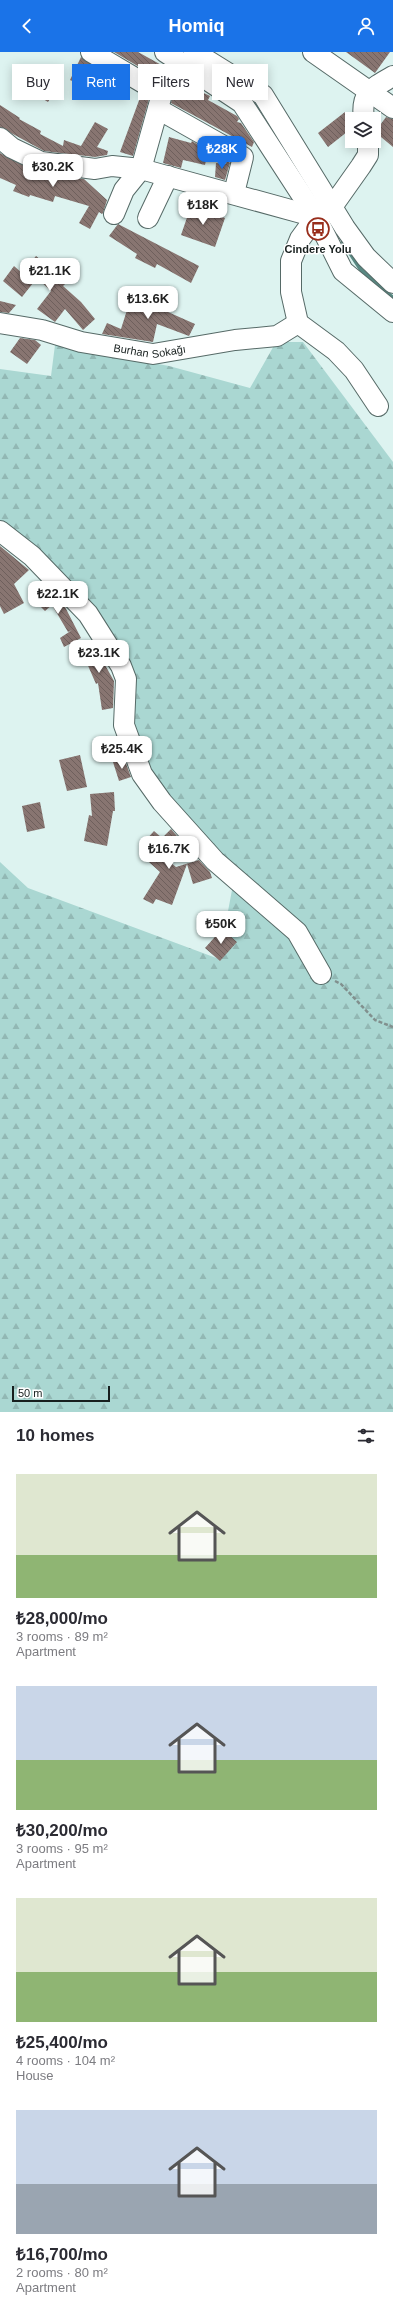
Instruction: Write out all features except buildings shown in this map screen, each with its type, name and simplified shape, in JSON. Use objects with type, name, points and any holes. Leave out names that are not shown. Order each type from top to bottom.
[{"type":"street","points":[[91,52],[162,94],[141,169],[124,190],[114,214]]},
{"type":"street","points":[[165,52],[242,103],[268,140],[324,212],[366,257],[393,283]]},
{"type":"street","points":[[194,52],[262,95],[324,212],[343,270],[393,312]]},
{"type":"street","points":[[313,52],[370,90],[393,108]]},
{"type":"street","points":[[364,112],[364,97],[370,90],[393,76]]},
{"type":"street","points":[[158,109],[243,157],[234,193]]},
{"type":"street","points":[[0,138],[12,148],[42,162],[95,169],[112,166],[141,169],[234,193],[324,212]]},
{"type":"street","points":[[368,148],[368,155],[324,212],[300,239],[291,261],[291,292],[298,323],[336,350],[354,370],[378,406]]},
{"type":"street","points":[[148,218],[168,176]]},
{"type":"street","name":"Burhan Sokağı","points":[[0,322],[42,330],[81,342],[153,354],[235,340],[278,336],[298,323]]},
{"type":"street","points":[[0,531],[32,556],[88,614],[121,666],[126,679],[124,725],[142,774],[162,802],[215,861],[297,932],[321,974]]},
{"type":"path","points":[[321,974],[341,984],[375,1020],[393,1027]]},
{"type":"green space","points":[[276,342],[303,342],[393,462],[393,1412],[0,1412],[0,862],[28,888],[219,959],[235,874],[135,765],[111,647],[0,527],[0,369],[51,376],[55,345],[169,366],[250,388]]},
{"type":"waterway","points":[[250,100],[258,110]]},
{"type":"waterway","points":[[343,242],[361,270],[393,298]]},
{"type":"place","name":"Cindere Yolu","points":[[318,229]]}]
